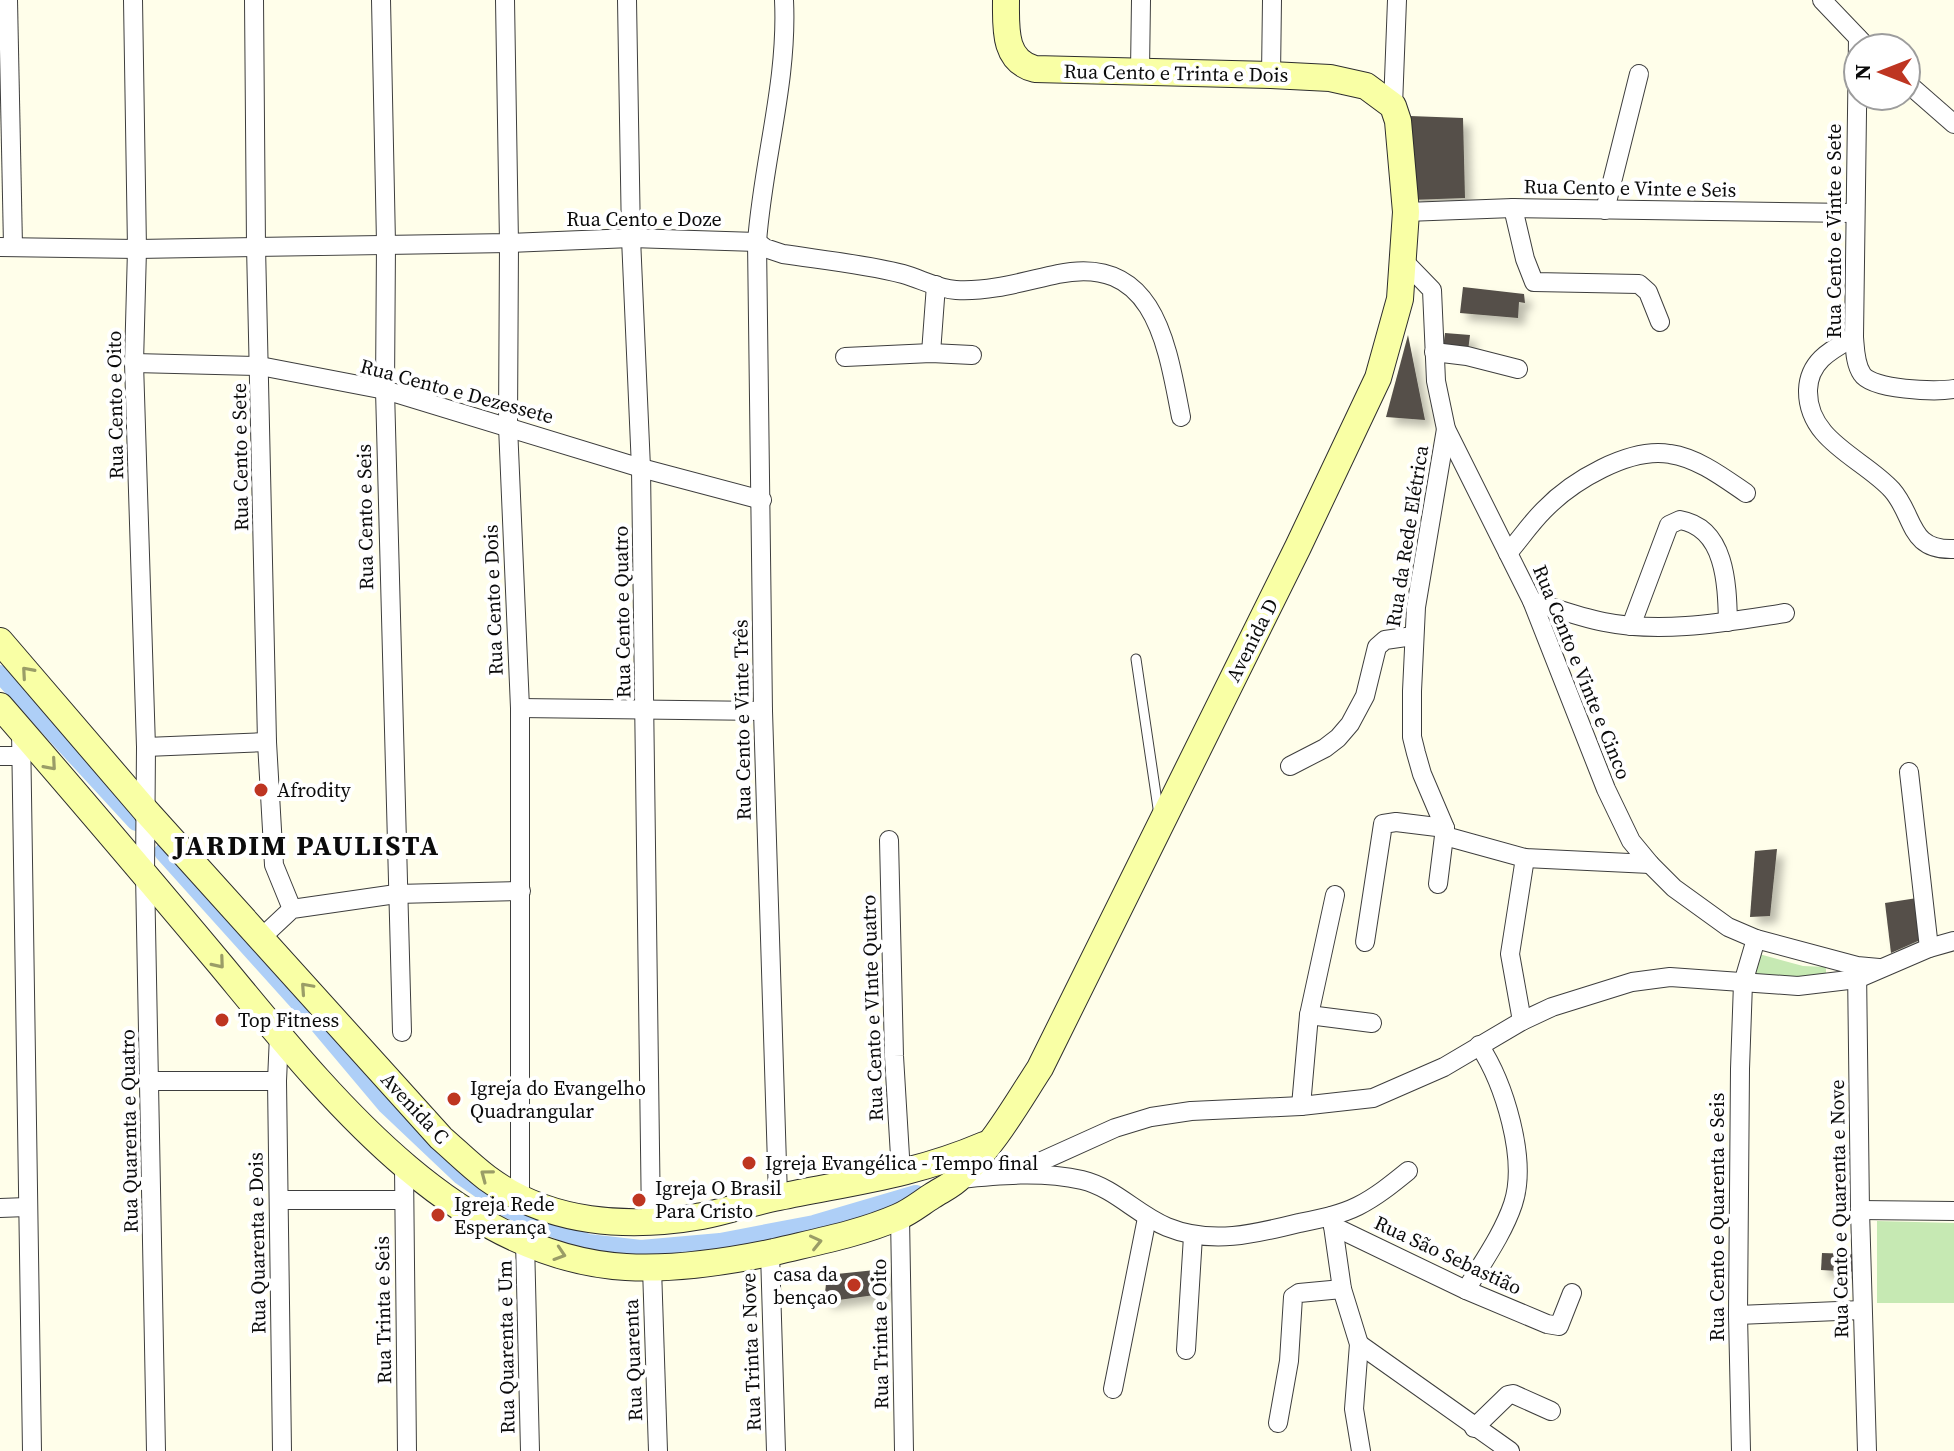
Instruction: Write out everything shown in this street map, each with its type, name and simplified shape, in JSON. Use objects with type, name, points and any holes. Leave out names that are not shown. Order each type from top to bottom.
[{"type":"main road","name":"Rua Cento e Trinta e Dois","points":[[1006,0],[1009,45],[1015,59],[1024,66],[1080,72],[1140,71],[1330,78],[1366,86],[1393,106]]},
{"type":"main road","name":"Avenida D","points":[[0,706],[21,743],[145,874],[279,1035],[404,1168],[446,1200],[496,1229],[566,1256],[595,1263],[652,1268],[770,1253],[838,1237],[900,1217],[959,1179],[991,1142],[1040,1068],[1298,547],[1378,378],[1400,299],[1406,212],[1398,121],[1393,106]]},
{"type":"main road","name":"Avenida C","points":[[0,641],[145,810],[441,1138],[488,1179],[520,1198],[577,1217],[614,1223],[651,1223],[704,1216],[778,1197],[944,1163],[991,1142]]},
{"type":"street","points":[[6,247],[8,0]]},
{"type":"street","name":"Rua Cento e Oito","points":[[133,0],[137,249],[134,363],[146,747],[145,810]]},
{"type":"street","name":"Rua Cento e Sete","points":[[254,0],[267,742],[274,865],[292,909]]},
{"type":"street","name":"Rua Cento e Seis","points":[[381,0],[386,243],[385,390],[402,1032]]},
{"type":"street","name":"Rua Cento e Dois","points":[[505,0],[508,426],[520,708],[520,1198]]},
{"type":"street","name":"Rua Cento e Quatro","points":[[627,0],[631,238],[641,468],[651,1223]]},
{"type":"street","name":"Rua Cento e Vinte Três","points":[[778,1197],[763,711],[757,242],[762,183],[781,85],[784,0]]},
{"type":"street","points":[[1140,71],[1141,0]]},
{"type":"street","points":[[1271,75],[1272,0]]},
{"type":"street","points":[[1393,106],[1397,0]]},
{"type":"street","points":[[1822,0],[1853,32]]},
{"type":"street","points":[[1605,210],[1639,74]]},
{"type":"street","points":[[1922,96],[1954,124]]},
{"type":"street","name":"Rua Cento e Vinte e Sete","points":[[1859,112],[1854,213],[1854,337],[1857,362],[1868,381],[1906,388],[1954,389]]},
{"type":"street","points":[[1513,208],[1534,282],[1639,284],[1648,292],[1660,322]]},
{"type":"street","name":"Rua Cento e Vinte e Seis","points":[[1406,212],[1513,208],[1854,213]]},
{"type":"street","name":"Rua Cento e Doze","points":[[6,247],[137,249],[631,238],[757,242],[783,254],[904,275],[960,291],[1001,287],[1061,273],[1100,271],[1121,279],[1143,299],[1153,317],[1172,373],[1181,417]]},
{"type":"street","name":"Rua Cento e Vinte e Cinco","points":[[1401,258],[1432,290],[1436,381],[1446,429],[1532,601],[1606,789],[1631,841],[1650,864],[1701,909],[1728,927],[1756,939],[1857,972],[1879,968],[1929,948]]},
{"type":"street","points":[[931,353],[936,285]]},
{"type":"street","points":[[1854,337],[1825,353],[1808,377],[1808,401],[1812,414],[1825,435],[1894,492],[1917,535],[1927,545],[1942,550],[1954,549]]},
{"type":"street","points":[[1434,352],[1467,356],[1518,369]]},
{"type":"street","points":[[845,357],[931,353],[972,355]]},
{"type":"street","name":"Rua Cento e Dezessete","points":[[134,363],[260,366],[385,390],[641,468],[762,500]]},
{"type":"street","name":"Rua da Rede Elétrica","points":[[1445,832],[1422,774],[1412,737],[1416,607],[1446,429]]},
{"type":"street","points":[[1508,553],[1566,491],[1613,463],[1641,455],[1668,453],[1685,457],[1746,493]]},
{"type":"street","points":[[1631,626],[1669,525],[1680,520],[1696,524],[1717,551],[1727,587],[1728,622]]},
{"type":"street","points":[[1532,601],[1605,622],[1631,626],[1728,622],[1785,613]]},
{"type":"street","points":[[1290,766],[1325,748],[1350,724],[1365,696],[1377,647],[1385,640],[1413,636]]},
{"type":"street","points":[[520,708],[763,711]]},
{"type":"street","points":[[146,747],[267,742]]},
{"type":"street","points":[[0,756],[21,743]]},
{"type":"street","points":[[21,743],[32,1451]]},
{"type":"street","points":[[1909,772],[1929,948],[1954,941]]},
{"type":"street","name":"Rua Quarenta e Quatro","points":[[145,810],[156,1451]]},
{"type":"street","points":[[1365,942],[1383,824],[1396,822],[1445,832],[1525,858],[1650,864]]},
{"type":"street","points":[[1438,884],[1445,832]]},
{"type":"street","name":"Rua Cento e VInte Quatro","points":[[889,840],[894,1056],[901,1173]]},
{"type":"street","points":[[1522,1021],[1510,954],[1525,858]]},
{"type":"street","points":[[261,938],[292,909],[396,894],[521,891]]},
{"type":"street","points":[[1301,1106],[1309,1015],[1335,895]]},
{"type":"street","name":"Rua Cento e Quarenta e Seis","points":[[1741,1451],[1738,1315],[1740,1069],[1743,983],[1756,939]]},
{"type":"street","points":[[1011,1175],[1115,1128],[1151,1117],[1373,1098],[1444,1067],[1552,1007],[1632,982],[1670,977],[1798,986],[1857,972]]},
{"type":"street","name":"Rua Cento e Quarenta e Nove","points":[[1857,972],[1867,1451]]},
{"type":"street","points":[[1309,1015],[1372,1023]]},
{"type":"street","name":"Rua Quarenta e Dois","points":[[279,1035],[282,1451]]},
{"type":"street","points":[[1466,1290],[1510,1212],[1517,1183],[1510,1120],[1503,1092],[1494,1069],[1479,1045]]},
{"type":"street","points":[[151,1081],[277,1081]]},
{"type":"street","name":"Rua Trinta e Seis","points":[[404,1168],[407,1451]]},
{"type":"street","points":[[959,1179],[1011,1175],[1058,1176],[1105,1188],[1147,1218],[1193,1236],[1251,1235],[1332,1221],[1382,1192],[1408,1171]]},
{"type":"street","points":[[279,1200],[403,1200]]},
{"type":"street","points":[[0,1208],[27,1207]]},
{"type":"street","points":[[1860,1210],[1954,1211]]},
{"type":"street","name":"Rua Trinta e Oito","points":[[900,1217],[904,1451]]},
{"type":"street","points":[[1113,1389],[1147,1218]]},
{"type":"street","points":[[1332,1221],[1342,1289],[1359,1344],[1354,1409],[1361,1451]]},
{"type":"street","name":"Rua São Sebastião","points":[[1332,1221],[1466,1290],[1554,1325],[1559,1326],[1563,1322],[1572,1293]]},
{"type":"street","points":[[1186,1350],[1193,1236]]},
{"type":"street","name":"Rua Quarenta e Um","points":[[525,1241],[530,1451]]},
{"type":"street","name":"Rua Trinta e Nove","points":[[770,1253],[776,1451]]},
{"type":"street","name":"Rua Quarenta","points":[[652,1268],[658,1451]]},
{"type":"street","points":[[1278,1423],[1289,1361],[1293,1297],[1299,1293],[1342,1289]]},
{"type":"street","points":[[1738,1315],[1862,1310]]},
{"type":"street","points":[[1359,1344],[1510,1451]]},
{"type":"street","points":[[1474,1428],[1508,1395],[1513,1394],[1551,1411]]},
{"type":"lane","points":[[1136,659],[1160,826]]},
{"type":"green space","points":[[1759,954],[1803,966],[1826,967],[1826,976],[1753,978]]},
{"type":"green space","points":[[1877,1221],[1954,1223],[1954,1303],[1877,1303]]},
{"type":"building","points":[[1410,116],[1463,118],[1465,198],[1410,200]]},
{"type":"building","points":[[1463,287],[1524,294],[1525,303],[1519,302],[1518,318],[1460,313]]},
{"type":"building","points":[[1445,333],[1470,335],[1468,351],[1443,348]]},
{"type":"building","points":[[1408,335],[1425,420],[1386,417]]},
{"type":"building","points":[[1777,849],[1770,916],[1750,917],[1755,851]]},
{"type":"building","points":[[1917,898],[1920,940],[1891,953],[1885,903]]},
{"type":"building","points":[[1822,1253],[1854,1254],[1856,1272],[1821,1270]]},
{"type":"building","name":"casa da bençao","points":[[885,1269],[882,1294],[824,1302],[827,1275]]},
{"type":"waterway","points":[[0,674],[136,822]]},
{"type":"waterway","points":[[163,852],[317,1023],[386,1105],[461,1176],[508,1209],[588,1243],[641,1249],[720,1242],[814,1224],[916,1194]]},
{"type":"place","name":"Afrodity","points":[[261,790]]},
{"type":"place","name":"Top Fitness","points":[[222,1020]]},
{"type":"place","name":"Igreja do Evangelho Quadrangular","points":[[454,1099]]},
{"type":"place","name":"Igreja Evangélica - Tempo final","points":[[749,1163]]},
{"type":"place","name":"Igreja O Brasil Para Cristo","points":[[639,1200]]},
{"type":"place","name":"Igreja Rede Esperança","points":[[438,1215]]},
{"type":"place","name":"casa da bençao","points":[[854,1285]]},
{"type":"district","name":"JARDIM PAULISTA","points":[[307,845]]}]
